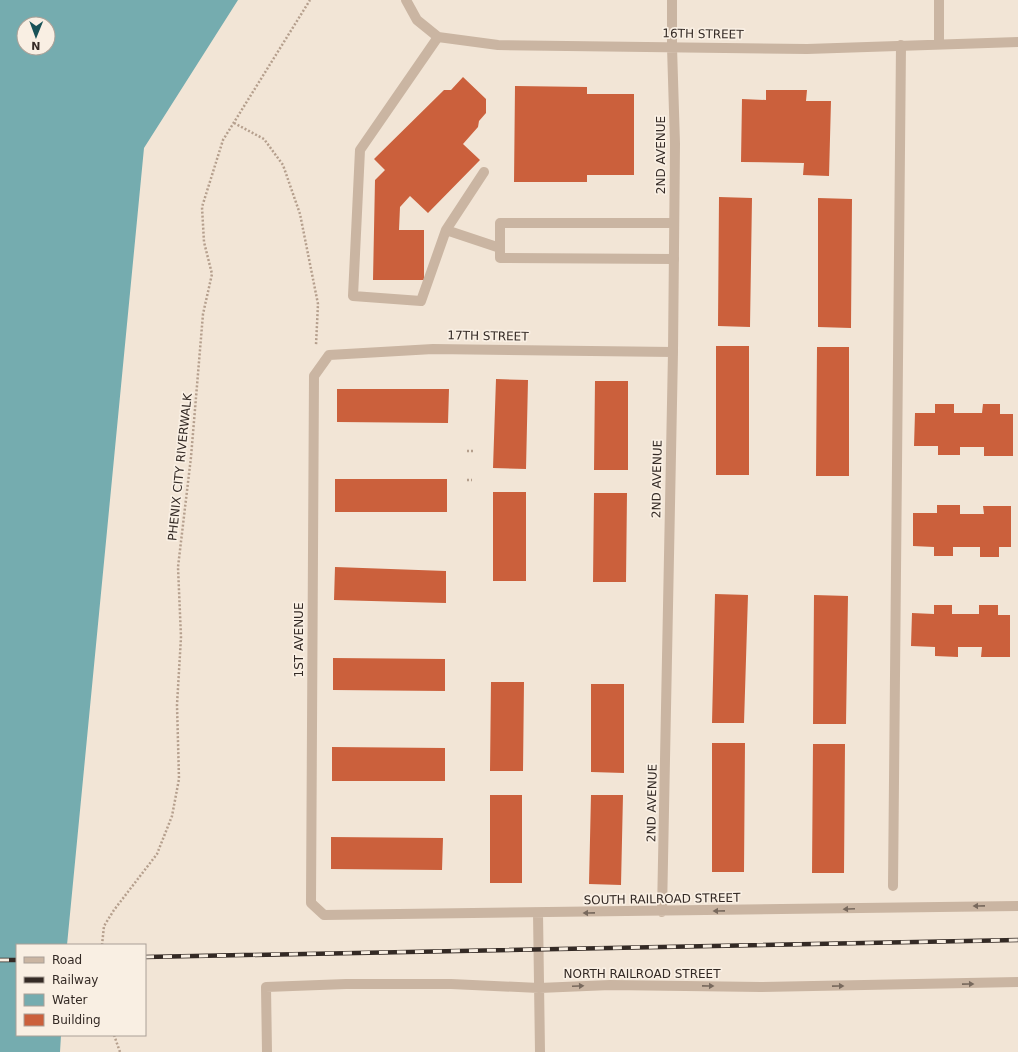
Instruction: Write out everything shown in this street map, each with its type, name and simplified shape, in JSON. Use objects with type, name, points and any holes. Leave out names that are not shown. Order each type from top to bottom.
[{"type":"street","points":[[406,0],[416,20],[438,37],[360,150],[353,296],[421,301],[446,230],[484,172]]},
{"type":"street","name":"2ND AVENUE","points":[[662,912],[673,352],[675,144],[672,0]]},
{"type":"street","points":[[939,0],[939,44]]},
{"type":"street","name":"16TH STREET","points":[[438,37],[498,45],[807,48],[1018,42]]},
{"type":"street","points":[[893,886],[901,45]]},
{"type":"street","points":[[674,223],[500,223],[500,258],[674,259]]},
{"type":"street","points":[[446,230],[500,248]]},
{"type":"street","name":"17TH STREET","points":[[314,376],[329,355],[433,349],[673,352]]},
{"type":"street","name":"1ST AVENUE","points":[[311,903],[314,376]]},
{"type":"street","name":"SOUTH RAILROAD STREET","points":[[311,903],[324,915],[662,912],[1018,906]]},
{"type":"street","points":[[538,913],[540,1052]]},
{"type":"street","name":"NORTH RAILROAD STREET","points":[[267,1052],[266,987],[346,984],[451,984],[539,988],[610,985],[761,987],[1018,982]]},
{"type":"path","name":"PHENIX CITY RIVERWALK","points":[[102,944],[104,926],[114,910],[157,854],[172,816],[180,779],[176,705],[181,637],[178,567],[191,457],[203,314],[212,274],[204,242],[202,207],[223,140],[310,0]]},
{"type":"path","points":[[234,123],[264,139],[283,165],[300,214],[318,304],[316,347]]},
{"type":"path","points":[[467,451],[473,451]]},
{"type":"path","points":[[467,480],[472,480]]},
{"type":"path","points":[[114,1036],[120,1052]]},
{"type":"water","points":[[0,0],[238,0],[144,148],[67,944],[16,944],[16,1036],[61,1036],[60,1052],[0,1052]]},
{"type":"building","points":[[463,77],[486,99],[486,113],[479,121],[478,127],[463,144],[480,160],[428,213],[410,196],[400,207],[399,230],[424,230],[424,280],[373,280],[375,180],[385,170],[374,159],[444,90],[451,90]]},
{"type":"building","points":[[515,86],[587,87],[587,94],[634,94],[634,175],[587,175],[587,182],[514,182]]},
{"type":"building","points":[[766,90],[807,90],[806,101],[831,101],[829,176],[803,175],[804,163],[741,162],[742,99],[766,100]]},
{"type":"building","points":[[719,197],[752,198],[750,327],[718,326]]},
{"type":"building","points":[[818,198],[852,199],[851,328],[818,327]]},
{"type":"building","points":[[716,346],[749,346],[749,475],[716,475]]},
{"type":"building","points":[[817,347],[849,347],[849,476],[816,476]]},
{"type":"building","points":[[496,379],[528,380],[526,469],[493,468]]},
{"type":"building","points":[[595,381],[628,381],[628,470],[594,470]]},
{"type":"building","points":[[337,389],[449,389],[448,423],[337,422]]},
{"type":"building","points":[[935,404],[954,404],[954,413],[982,413],[983,404],[1000,404],[1000,414],[1013,414],[1013,456],[984,456],[984,447],[960,447],[960,455],[938,455],[938,446],[914,446],[915,413],[935,413]]},
{"type":"building","points":[[335,479],[447,479],[447,512],[335,512]]},
{"type":"building","points":[[493,492],[526,492],[526,581],[493,581]]},
{"type":"building","points":[[594,493],[627,493],[626,582],[593,582]]},
{"type":"building","points":[[937,505],[960,505],[960,514],[984,514],[983,506],[1011,506],[1011,547],[999,547],[999,557],[980,557],[980,547],[953,547],[953,556],[934,556],[934,547],[913,546],[913,513],[937,513]]},
{"type":"building","points":[[335,567],[446,571],[446,603],[334,600]]},
{"type":"building","points":[[715,594],[748,595],[744,723],[712,723]]},
{"type":"building","points":[[814,595],[848,596],[846,724],[813,724]]},
{"type":"building","points":[[934,605],[952,605],[952,614],[979,614],[979,605],[998,605],[998,615],[1010,615],[1010,657],[981,657],[982,647],[958,647],[958,657],[935,656],[935,647],[911,646],[912,613],[934,614]]},
{"type":"building","points":[[333,658],[445,659],[445,691],[333,690]]},
{"type":"building","points":[[491,682],[524,682],[523,771],[490,771]]},
{"type":"building","points":[[591,684],[624,684],[624,773],[591,772]]},
{"type":"building","points":[[712,743],[745,743],[744,872],[712,872]]},
{"type":"building","points":[[813,744],[845,744],[844,873],[812,873]]},
{"type":"building","points":[[332,747],[445,748],[445,781],[332,781]]},
{"type":"building","points":[[490,795],[522,795],[522,883],[490,883]]},
{"type":"building","points":[[591,795],[623,795],[621,885],[589,884]]},
{"type":"building","points":[[331,837],[443,838],[442,870],[331,869]]},
{"type":"railway","points":[[146,957],[1018,940]]},
{"type":"railway","points":[[0,960],[16,960]]}]
